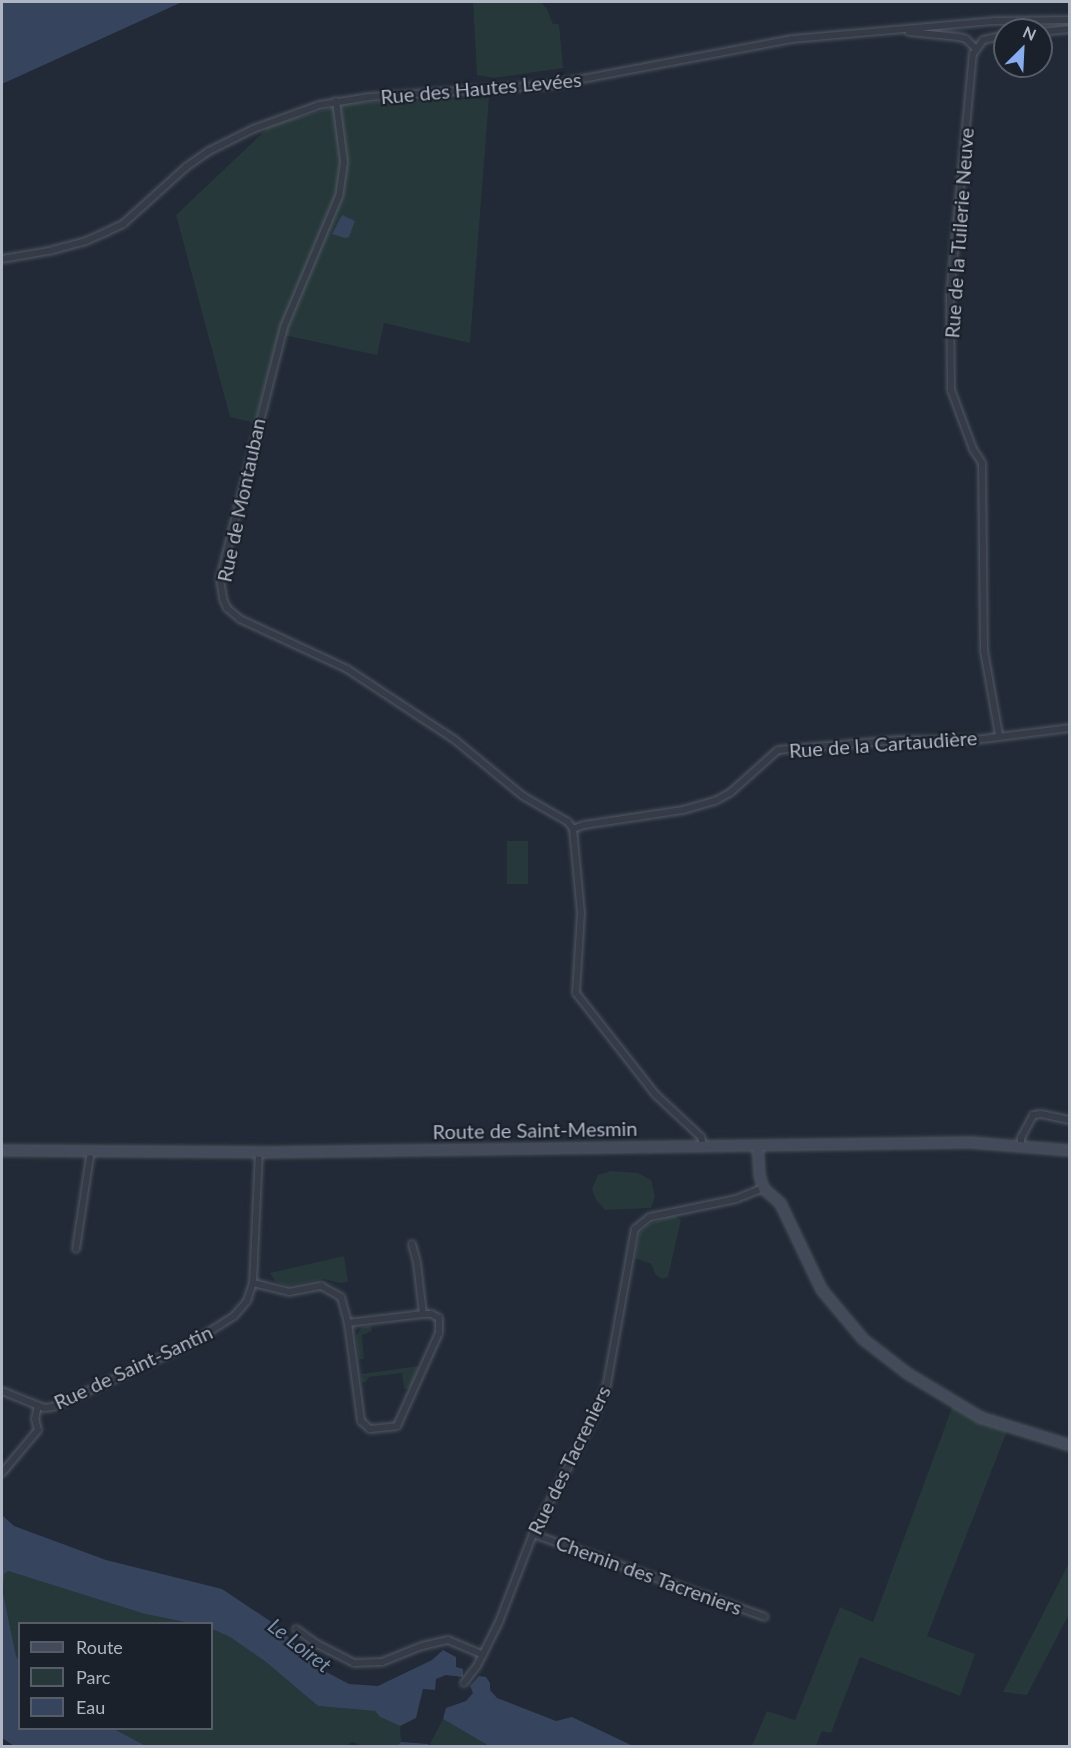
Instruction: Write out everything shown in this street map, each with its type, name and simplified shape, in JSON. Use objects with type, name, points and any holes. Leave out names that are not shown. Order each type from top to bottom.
[{"type":"main road","name":"Route de Saint-Mesmin","points":[[2,1150],[259,1152],[970,1142],[1070,1150]]},
{"type":"main road","points":[[758,1145],[759,1175],[764,1188],[780,1203],[821,1289],[837,1311],[883,1355],[907,1373],[980,1417],[1070,1444]]},
{"type":"street","name":"Rue des Hautes Levées","points":[[2,259],[49,251],[86,241],[123,224],[186,167],[209,151],[253,129],[336,101],[551,85],[792,39],[995,21],[1070,20]]},
{"type":"street","points":[[906,29],[912,32],[959,37],[966,39],[975,48],[993,36]]},
{"type":"street","points":[[1053,31],[1070,29]]},
{"type":"street","name":"Rue de la Tuilerie Neuve","points":[[975,48],[950,296],[951,390],[973,449],[982,463],[984,651],[999,735]]},
{"type":"street","name":"Rue de Montauban","points":[[336,101],[344,162],[339,196],[284,327],[220,579],[223,599],[227,608],[240,619],[347,669],[455,740],[523,795],[561,817],[573,829]]},
{"type":"street","name":"Rue de la Cartaudière","points":[[573,829],[584,825],[683,810],[715,801],[731,792],[778,750],[899,740],[975,740],[999,735],[1070,728]]},
{"type":"street","points":[[573,829],[581,913],[576,993],[656,1095],[701,1137],[703,1145]]},
{"type":"street","points":[[1021,1146],[1021,1138],[1033,1115],[1041,1114],[1070,1120]]},
{"type":"street","points":[[76,1249],[91,1150]]},
{"type":"street","name":"Rue de Saint-Santin","points":[[2,1391],[38,1406],[53,1407],[204,1337],[239,1311],[247,1301],[253,1283],[259,1152]]},
{"type":"street","name":"Rue des Tacreniers","points":[[465,1683],[483,1655],[499,1622],[533,1534],[593,1419],[607,1384],[635,1229],[650,1217],[736,1199],[764,1188]]},
{"type":"street","points":[[411,1244],[417,1263],[423,1314]]},
{"type":"street","points":[[253,1283],[289,1292],[321,1286],[331,1289],[341,1297],[345,1304],[361,1421],[366,1427],[376,1429],[401,1423],[439,1333],[439,1318],[431,1314],[423,1314],[348,1323]]},
{"type":"street","name":"Rue de Saint-Santin","points":[[2,1473],[38,1430],[35,1419],[38,1406]]},
{"type":"street","name":"Chemin des Tacreniers","points":[[533,1534],[765,1617]]},
{"type":"street","points":[[296,1629],[317,1644],[354,1663],[382,1662],[422,1646],[448,1640],[483,1655]]},
{"type":"green space","points":[[473,2],[541,2],[547,9],[553,24],[559,24],[563,68],[494,78],[477,75]]},
{"type":"green space","points":[[489,98],[470,343],[384,323],[377,355],[279,334],[255,423],[230,417],[176,215],[271,125],[350,103]]},
{"type":"green space","points":[[507,841],[528,841],[528,884],[507,884]]},
{"type":"green space","points":[[611,1171],[638,1173],[651,1180],[655,1197],[651,1208],[605,1210],[596,1200],[592,1189],[598,1175]]},
{"type":"green space","points":[[674,1215],[681,1220],[668,1277],[662,1279],[656,1275],[651,1264],[635,1258],[640,1232],[649,1224]]},
{"type":"green space","points":[[344,1256],[348,1282],[340,1283],[323,1279],[287,1286],[276,1282],[270,1273]]},
{"type":"green space","points":[[371,1325],[372,1331],[362,1335],[364,1359],[359,1359],[356,1336],[362,1327]]},
{"type":"green space","points":[[419,1366],[411,1387],[407,1389],[404,1388],[402,1373],[369,1377],[366,1382],[362,1382],[361,1374]]},
{"type":"green space","points":[[953,1405],[1007,1431],[927,1636],[975,1654],[960,1696],[860,1657],[831,1733],[822,1731],[816,1746],[752,1746],[767,1711],[795,1720],[840,1607],[873,1622]]},
{"type":"green space","points":[[1069,1563],[1069,1614],[1027,1695],[1003,1692]]},
{"type":"green space","points":[[8,1571],[145,1614],[185,1622],[18,1622],[18,1659],[3,1593],[4,1574]]},
{"type":"green space","points":[[213,1629],[230,1637],[266,1662],[318,1706],[375,1711],[380,1717],[400,1726],[401,1742],[397,1746],[362,1746],[352,1742],[346,1746],[146,1746],[116,1730],[213,1730]]},
{"type":"green space","points":[[443,1719],[489,1746],[429,1746]]},
{"type":"water","points":[[2,2],[182,2],[2,84]]},
{"type":"water","points":[[342,215],[355,221],[349,237],[345,238],[332,234]]},
{"type":"water","points":[[2,1515],[14,1526],[106,1560],[222,1589],[279,1627],[315,1666],[349,1684],[378,1686],[432,1660],[443,1650],[456,1657],[456,1667],[463,1669],[463,1677],[446,1675],[436,1679],[435,1690],[423,1689],[416,1718],[400,1726],[380,1717],[375,1711],[318,1706],[266,1662],[230,1637],[213,1629],[213,1622],[185,1622],[145,1614],[8,1571],[4,1574],[3,1593],[18,1659],[18,1730],[116,1730],[146,1746],[14,1746],[2,1738]]},
{"type":"water","points":[[479,1676],[486,1677],[490,1683],[490,1690],[497,1698],[556,1721],[572,1717],[633,1746],[489,1746],[443,1719],[446,1708],[466,1701],[473,1693],[470,1686]]},
{"type":"water","points":[[401,1742],[428,1744],[429,1746],[397,1746]]},
{"type":"water label","name":"Le Loiret","points":[[300,1645]]}]
